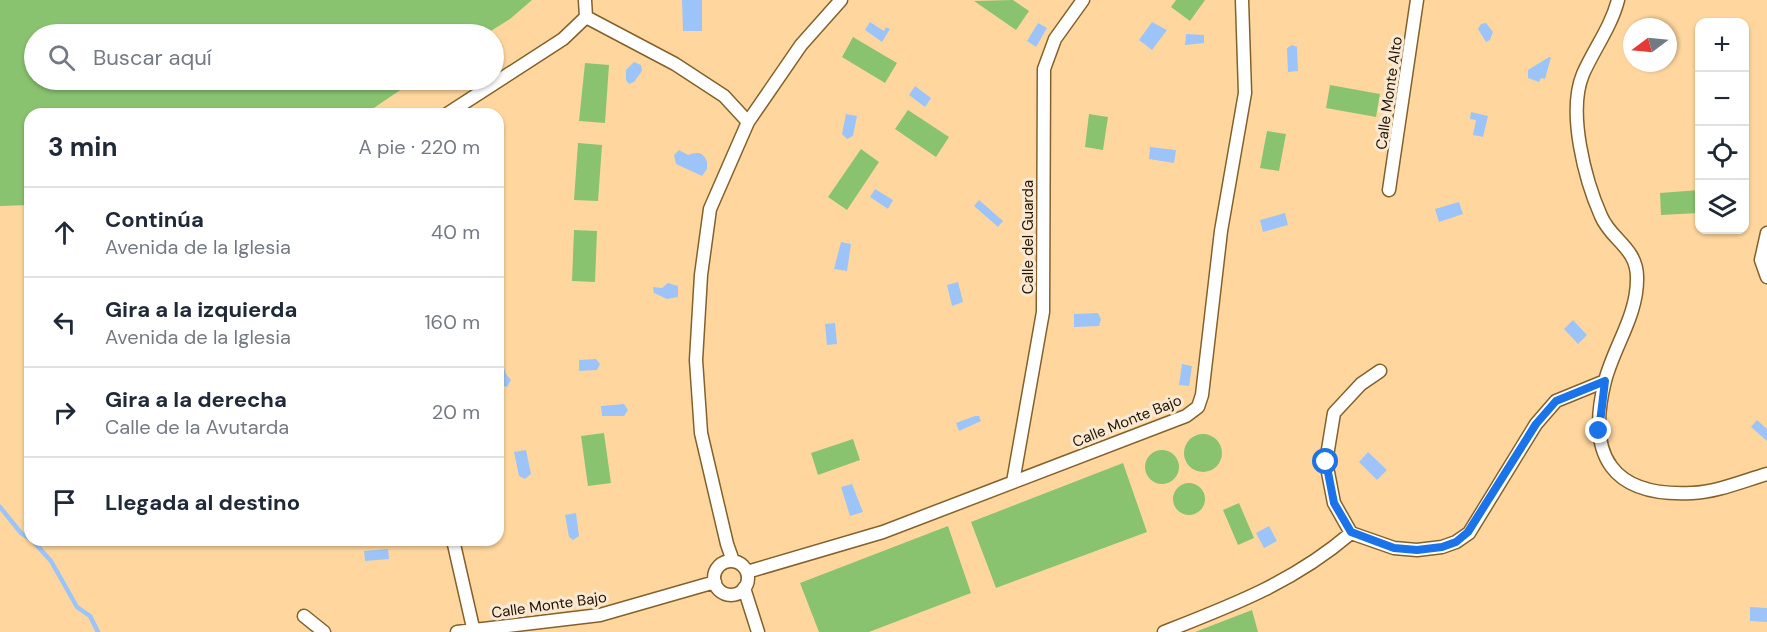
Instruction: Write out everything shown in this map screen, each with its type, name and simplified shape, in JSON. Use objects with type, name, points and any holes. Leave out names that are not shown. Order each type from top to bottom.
[{"type":"street","points":[[504,77],[563,39],[586,17],[585,0]]},
{"type":"street","points":[[728,562],[727,544],[701,433],[696,360],[701,275],[710,209],[748,122],[801,45],[841,0]]},
{"type":"street","name":"Calle del Guarda","points":[[1013,482],[1043,312],[1044,69],[1055,39],[1083,0]]},
{"type":"street","name":"Calle Monte Bajo","points":[[747,572],[883,532],[1186,416],[1198,407],[1202,395],[1221,231],[1245,93],[1242,0]]},
{"type":"street","name":"Calle Monte Alto","points":[[1389,190],[1417,0]]},
{"type":"street","points":[[1617,0],[1606,31],[1582,77],[1577,110],[1583,154],[1594,198],[1606,226],[1630,251],[1637,270],[1636,289],[1629,319],[1605,381],[1600,423],[1601,446],[1608,464],[1630,485],[1654,491],[1692,493],[1767,474]]},
{"type":"street","points":[[586,17],[675,64],[724,96],[748,122]]},
{"type":"street","points":[[456,108],[484,90]]},
{"type":"street","points":[[1767,233],[1761,260],[1767,277]]},
{"type":"street","points":[[1380,371],[1361,384],[1334,413],[1326,462],[1334,503],[1351,532],[1394,548],[1417,550],[1442,547],[1456,542],[1468,532],[1536,424],[1556,401],[1605,381]]},
{"type":"street","points":[[1164,632],[1245,601],[1304,570],[1351,532]]},
{"type":"street","points":[[454,546],[474,632]]},
{"type":"street","points":[[728,562],[747,572],[739,591],[758,632]]},
{"type":"street","points":[[728,562],[715,573],[715,582],[723,593],[739,591]]},
{"type":"street","name":"Calle Monte Bajo","points":[[457,632],[474,632],[600,615],[715,582]]},
{"type":"street","points":[[304,616],[324,632]]},
{"type":"green space","points":[[0,0],[532,0],[502,24],[24,24],[24,90],[400,90],[374,108],[24,108],[24,205],[0,206]]},
{"type":"green space","points":[[1013,0],[1029,11],[1016,30],[974,1]]},
{"type":"green space","points":[[1176,0],[1205,0],[1190,21],[1171,7]]},
{"type":"green space","points":[[853,37],[897,63],[885,83],[842,57]]},
{"type":"green space","points":[[585,63],[609,65],[605,123],[579,121]]},
{"type":"green space","points":[[1330,85],[1380,94],[1376,117],[1326,108]]},
{"type":"green space","points":[[908,110],[949,137],[936,157],[895,129]]},
{"type":"green space","points":[[1089,114],[1108,117],[1103,150],[1085,147]]},
{"type":"green space","points":[[1267,131],[1286,134],[1279,171],[1260,168]]},
{"type":"green space","points":[[578,143],[602,145],[598,201],[574,200]]},
{"type":"green space","points":[[861,149],[879,162],[847,210],[828,197]]},
{"type":"green space","points":[[1695,190],[1695,213],[1661,215],[1660,193]]},
{"type":"green space","points":[[574,230],[597,231],[595,282],[572,281]]},
{"type":"green space","points":[[604,433],[611,483],[588,486],[581,436]]},
{"type":"green space","points":[[1203,434],[1216,440],[1222,453],[1216,466],[1203,472],[1190,466],[1184,453],[1190,440]]},
{"type":"green space","points":[[853,439],[860,460],[818,475],[811,453]]},
{"type":"green space","points":[[1162,450],[1174,455],[1179,467],[1174,479],[1162,484],[1150,479],[1145,467],[1150,455]]},
{"type":"green space","points":[[1123,463],[1147,532],[996,588],[971,522]]},
{"type":"green space","points":[[1189,483],[1200,488],[1205,499],[1200,510],[1189,515],[1178,510],[1173,499],[1178,488]]},
{"type":"green space","points":[[1239,503],[1254,538],[1238,545],[1223,510]]},
{"type":"green space","points":[[948,526],[971,593],[869,632],[819,632],[800,583]]},
{"type":"green space","points":[[1252,610],[1258,632],[1195,632]]},
{"type":"water","points":[[682,0],[702,0],[702,31],[683,31]]},
{"type":"water","points":[[870,22],[884,31],[886,27],[890,29],[882,42],[865,30]]},
{"type":"water","points":[[1152,22],[1167,30],[1152,50],[1139,40]]},
{"type":"water","points":[[1038,23],[1047,28],[1036,47],[1027,41]]},
{"type":"water","points":[[1486,23],[1493,32],[1490,40],[1486,42],[1478,29],[1481,24]]},
{"type":"water","points":[[1186,34],[1204,35],[1204,43],[1185,45]]},
{"type":"water","points":[[1292,45],[1297,47],[1298,71],[1288,72],[1287,48]]},
{"type":"water","points":[[1551,57],[1545,79],[1541,78],[1539,82],[1528,78],[1528,70]]},
{"type":"water","points":[[634,62],[641,65],[642,71],[634,82],[629,84],[626,80],[626,70]]},
{"type":"water","points":[[915,86],[931,98],[925,107],[909,95]]},
{"type":"water","points":[[1471,112],[1488,116],[1483,137],[1473,135],[1476,120],[1470,119]]},
{"type":"water","points":[[846,114],[857,116],[853,136],[847,139],[842,134]]},
{"type":"water","points":[[1150,147],[1176,150],[1174,163],[1149,159]]},
{"type":"water","points":[[679,150],[688,155],[697,153],[704,156],[707,169],[702,176],[676,164],[674,155]]},
{"type":"water","points":[[875,189],[893,200],[888,209],[870,197]]},
{"type":"water","points":[[979,200],[1003,221],[998,227],[974,206]]},
{"type":"water","points":[[1459,202],[1463,214],[1439,222],[1435,209]]},
{"type":"water","points":[[1285,213],[1288,225],[1263,232],[1260,220]]},
{"type":"water","points":[[841,242],[851,244],[847,271],[834,269]]},
{"type":"water","points":[[958,282],[963,302],[952,306],[947,285]]},
{"type":"water","points":[[668,283],[678,286],[678,297],[667,299],[654,293],[653,287],[662,288]]},
{"type":"water","points":[[1098,313],[1101,319],[1099,326],[1074,327],[1074,314]]},
{"type":"water","points":[[1573,320],[1587,335],[1578,344],[1564,329]]},
{"type":"water","points":[[835,323],[837,344],[827,345],[825,324]]},
{"type":"water","points":[[596,359],[600,364],[597,370],[579,371],[579,360]]},
{"type":"water","points":[[1182,364],[1192,366],[1189,386],[1179,385]]},
{"type":"water","points":[[504,368],[511,380],[507,387],[504,386]]},
{"type":"water","points":[[624,404],[628,410],[624,416],[602,416],[601,406]]},
{"type":"water","points":[[979,416],[981,421],[959,431],[956,423]]},
{"type":"water","points":[[1757,420],[1767,429],[1767,441],[1751,427]]},
{"type":"water","points":[[526,450],[531,474],[525,479],[519,476],[514,452]]},
{"type":"water","points":[[1368,452],[1387,470],[1377,480],[1359,462]]},
{"type":"water","points":[[852,484],[863,512],[850,516],[841,487]]},
{"type":"water","points":[[576,513],[579,536],[573,540],[569,537],[565,515]]},
{"type":"water","points":[[1269,526],[1277,541],[1264,548],[1256,533]]},
{"type":"water","points":[[388,549],[389,559],[365,561],[364,551]]},
{"type":"water","points":[[1750,607],[1767,608],[1767,622],[1750,621]]},
{"type":"waterway","points":[[0,507],[24,535]]},
{"type":"waterway","points":[[37,546],[51,561],[77,607],[90,616],[98,632]]},
{"type":"route","points":[[1326,462],[1334,503],[1351,532],[1394,548],[1417,550],[1442,547],[1456,542],[1468,532],[1536,424],[1556,401],[1580,389],[1605,381],[1599,431]]}]
